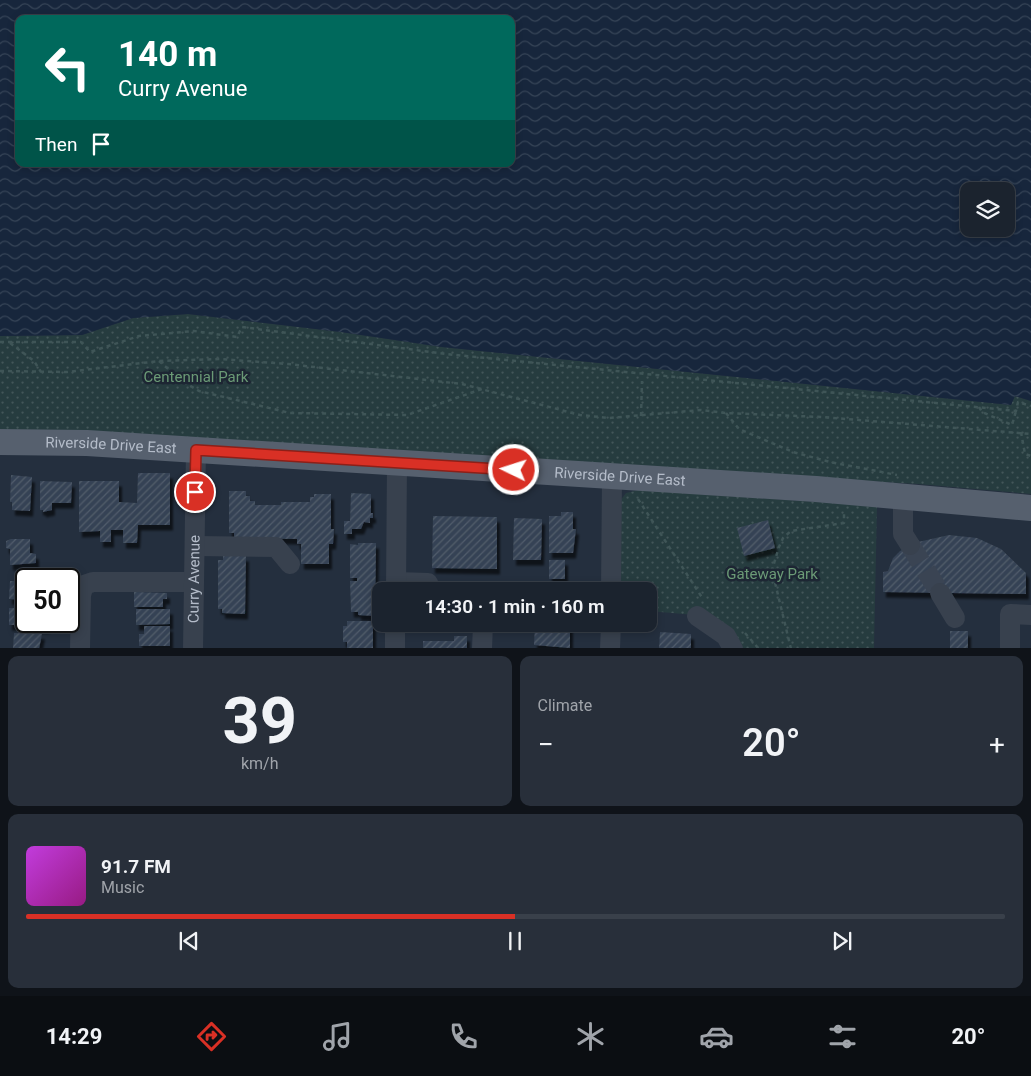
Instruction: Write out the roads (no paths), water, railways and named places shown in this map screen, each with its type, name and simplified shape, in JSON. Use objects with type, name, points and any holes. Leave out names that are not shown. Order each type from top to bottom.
[{"type":"main road","name":"Riverside Drive East","points":[[0,442],[87,443],[612,476],[902,486],[1031,508]]},
{"type":"street","name":"Curry Avenue","points":[[193,648],[201,626],[189,549],[196,450]]},
{"type":"street","points":[[396,582],[397,463]]},
{"type":"street","points":[[611,582],[612,476]]},
{"type":"street","points":[[902,486],[903,534],[910,545]]},
{"type":"street","points":[[189,549],[276,547],[290,564]]},
{"type":"street","points":[[80,648],[81,594],[84,585],[93,582],[194,582]]},
{"type":"street","points":[[940,593],[955,618]]},
{"type":"street","points":[[701,610],[726,636],[733,648]]},
{"type":"street","points":[[1010,648],[1010,614],[1031,615]]},
{"type":"street","points":[[395,632],[395,648]]},
{"type":"street","points":[[482,648],[483,632]]},
{"type":"street","points":[[610,648],[611,632]]},
{"type":"water","points":[[0,0],[1031,0],[1031,401],[1015,396],[1011,405],[442,347],[341,332],[188,314],[133,318],[82,335],[0,336]]},
{"type":"tunnel","points":[[910,545],[940,593]]},
{"type":"park label","name":"Centennial Park","points":[[196,377]]},
{"type":"park label","name":"Gateway Park","points":[[772,574]]}]
